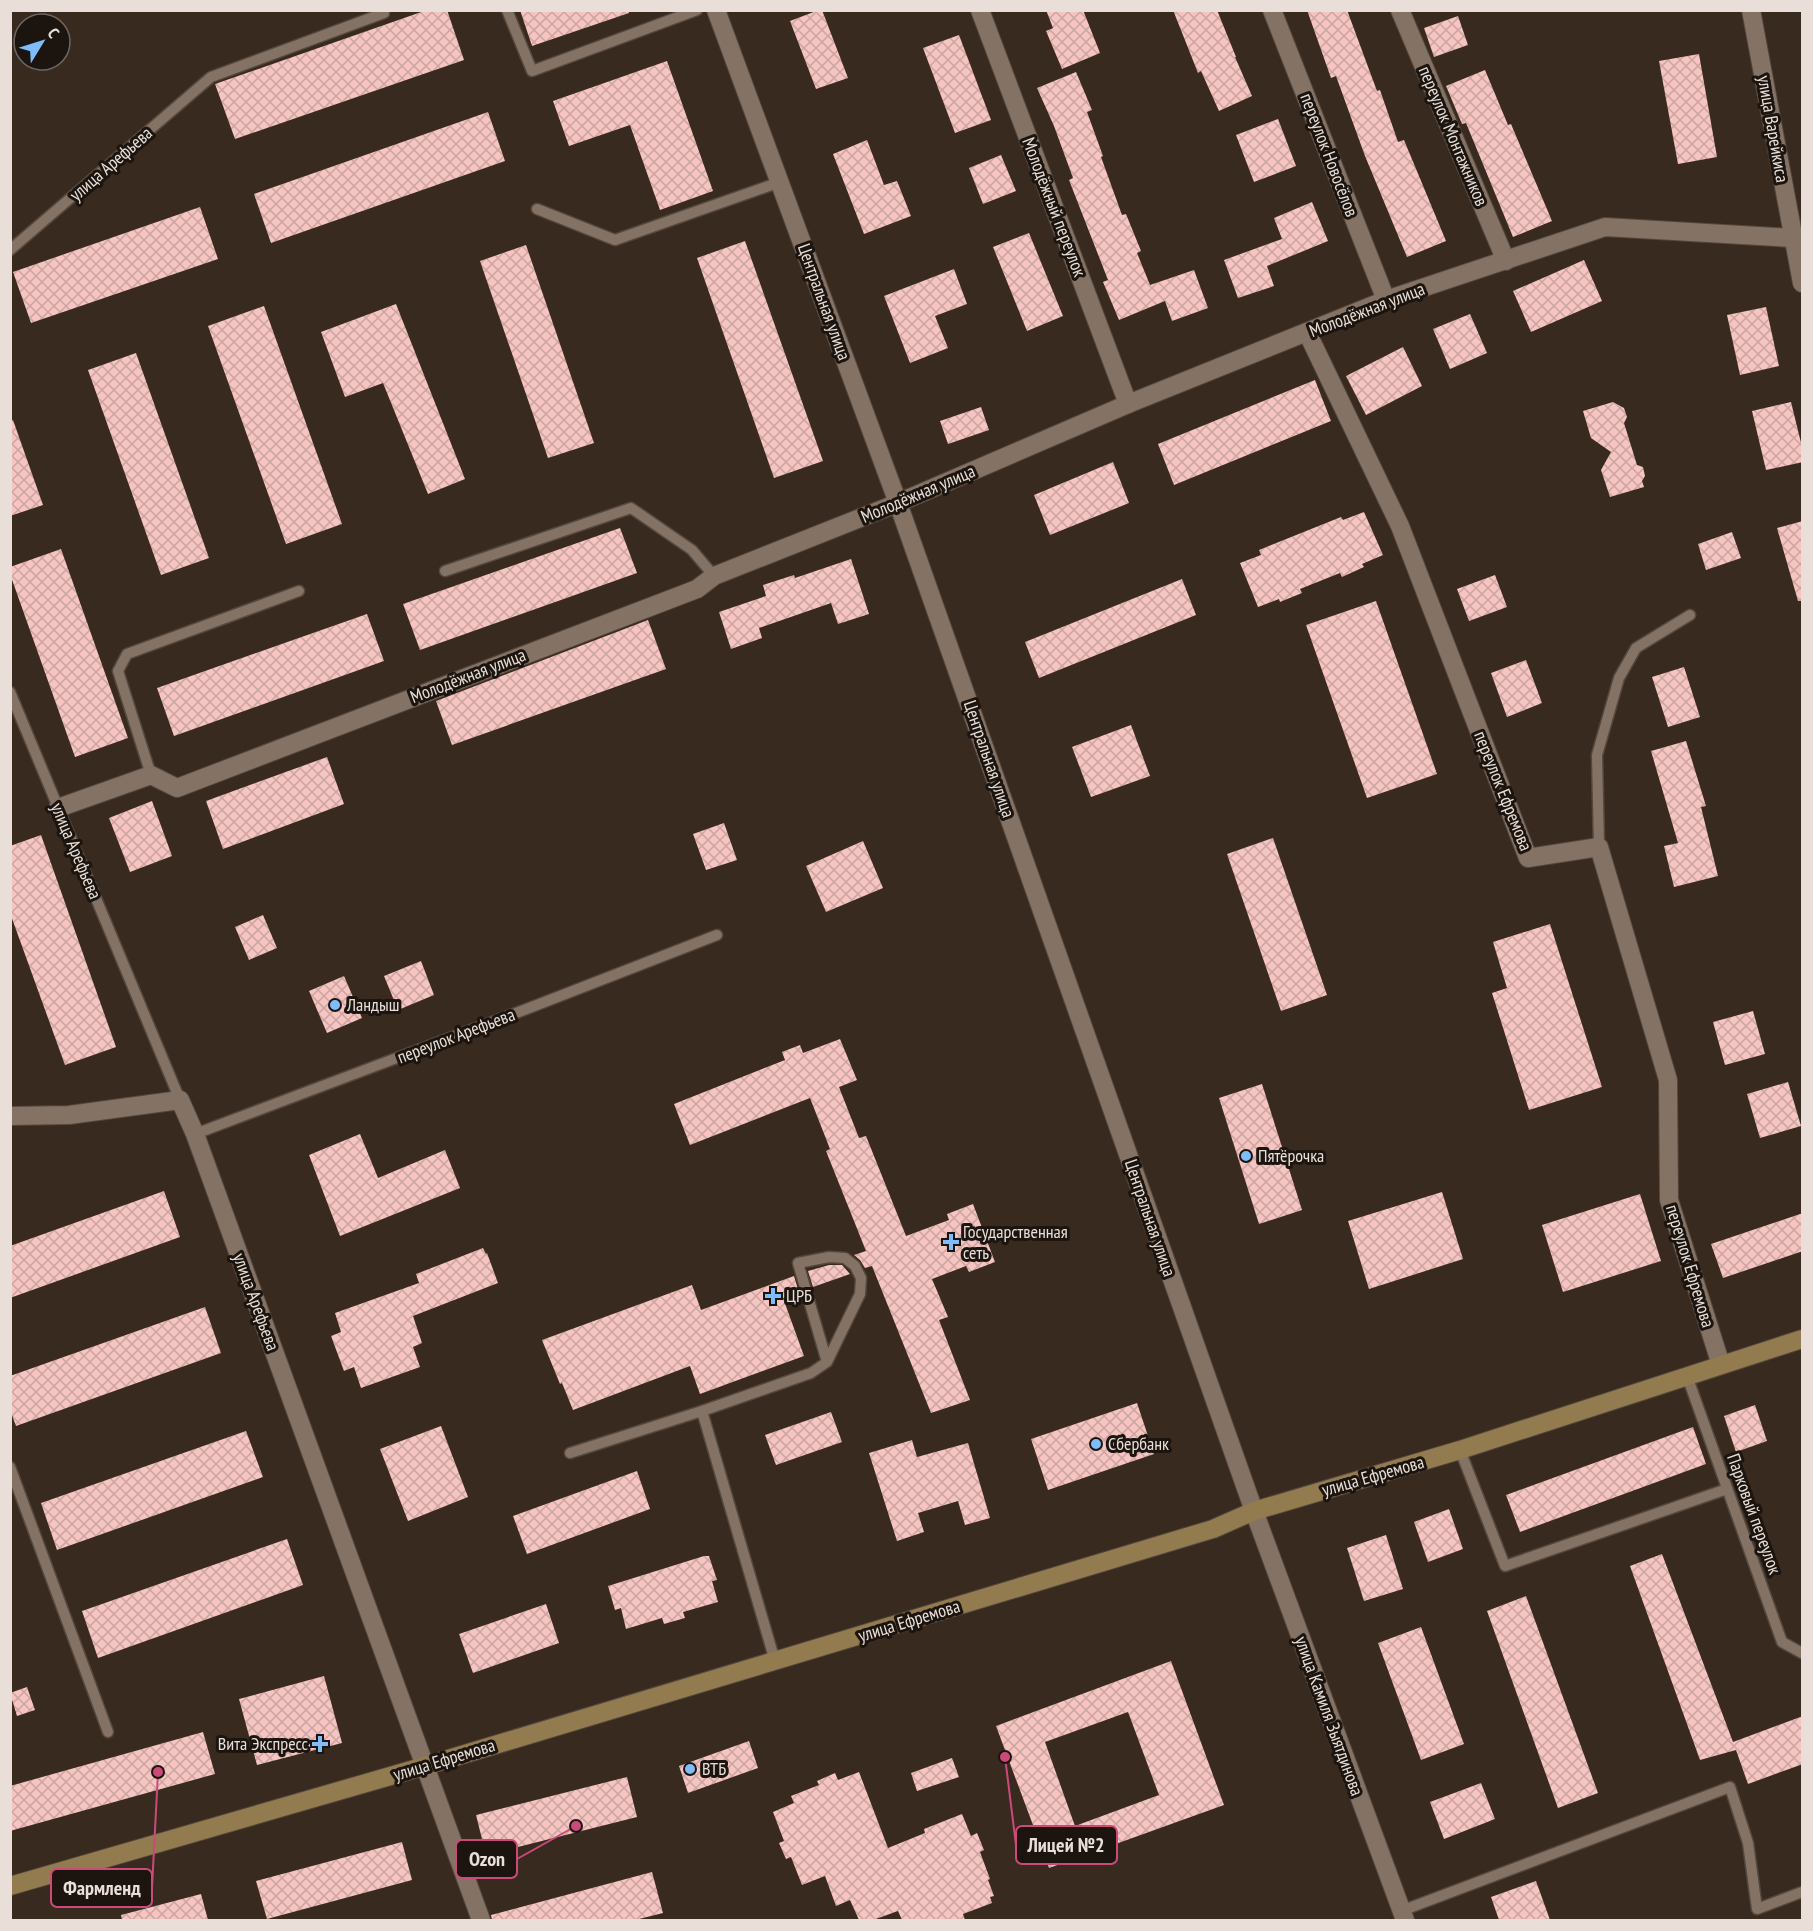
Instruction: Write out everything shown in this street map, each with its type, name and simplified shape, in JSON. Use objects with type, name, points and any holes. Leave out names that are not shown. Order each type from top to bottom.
[{"type":"street","name":"Центральная улица","points":[[716,10],[898,503],[1254,1511]]},
{"type":"street","name":"Молодёжный переулок","points":[[980,10],[1128,404]]},
{"type":"street","name":"переулок Новосёлов","points":[[1272,10],[1386,300]]},
{"type":"street","name":"переулок Монтажников","points":[[1400,10],[1506,261]]},
{"type":"street","name":"улица Варейкиса","points":[[1751,10],[1803,283]]},
{"type":"street","name":"Молодёжная улица","points":[[151,775],[177,788],[697,589],[714,576],[898,503],[1128,404],[1386,300],[1605,227],[1793,238]]},
{"type":"street","name":"переулок Ефремова","points":[[1307,332],[1400,526],[1528,858],[1599,847],[1668,1080],[1669,1200],[1721,1365]]},
{"type":"street","points":[[58,808],[151,775]]},
{"type":"street","points":[[10,1116],[69,1114],[180,1100]]},
{"type":"street","name":"улица Арефьева","points":[[180,1100],[195,1134],[481,1920]]},
{"type":"street","name":"улица Ефремова","points":[[10,1886],[425,1766],[1213,1529],[1254,1511],[1460,1450],[1803,1339]]},
{"type":"street","name":"улица Камиля Зыятдинова","points":[[1254,1511],[1403,1916]]},
{"type":"lane","name":"улица Арефьева","points":[[10,250],[211,78],[384,13],[384,10]]},
{"type":"lane","points":[[507,10],[532,71],[696,10]]},
{"type":"lane","points":[[537,209],[615,240],[780,182]]},
{"type":"lane","points":[[445,571],[631,508],[692,550],[714,576]]},
{"type":"lane","points":[[151,775],[118,671],[127,654],[299,591]]},
{"type":"lane","points":[[1599,847],[1597,755],[1619,678],[1636,648],[1690,615]]},
{"type":"lane","name":"улица Арефьева","points":[[10,692],[180,1100]]},
{"type":"lane","name":"переулок Арефьева","points":[[195,1134],[717,935]]},
{"type":"lane","points":[[570,1453],[812,1373],[827,1362],[860,1294],[861,1278],[855,1266],[845,1258],[829,1257],[798,1263],[827,1362]]},
{"type":"lane","name":"Парковый переулок","points":[[1687,1376],[1782,1642],[1803,1653]]},
{"type":"lane","points":[[702,1411],[776,1661]]},
{"type":"lane","points":[[1460,1450],[1505,1566],[1728,1489]]},
{"type":"lane","points":[[10,1467],[108,1732]]},
{"type":"lane","points":[[1403,1916],[1730,1787],[1748,1843],[1757,1909],[1803,1892]]},
{"type":"building","points":[[427,10],[447,10],[464,60],[235,139],[215,84]]},
{"type":"building","points":[[520,10],[628,10],[629,13],[532,46]]},
{"type":"building","points":[[822,10],[848,78],[816,89],[790,21]]},
{"type":"building","points":[[1046,10],[1083,10],[1100,53],[1062,69],[1046,31],[1053,28]]},
{"type":"building","points":[[1173,10],[1217,10],[1252,96],[1219,111],[1201,71],[1198,73]]},
{"type":"building","points":[[1307,10],[1347,10],[1377,91],[1380,90],[1398,142],[1404,140],[1446,241],[1407,257],[1365,156],[1336,76],[1331,78]]},
{"type":"building","points":[[1458,16],[1468,45],[1434,57],[1424,28]]},
{"type":"building","points":[[959,35],[991,120],[955,133],[923,48]]},
{"type":"building","points":[[1699,54],[1717,157],[1678,164],[1659,61]]},
{"type":"building","points":[[667,61],[713,191],[660,210],[630,125],[569,146],[553,101]]},
{"type":"building","points":[[1485,70],[1508,125],[1511,124],[1552,221],[1513,237],[1466,123],[1462,124],[1446,86]]},
{"type":"building","points":[[1076,72],[1092,110],[1087,112],[1103,156],[1101,157],[1122,215],[1126,214],[1141,251],[1137,253],[1150,285],[1194,270],[1208,308],[1172,321],[1165,301],[1119,320],[1103,282],[1108,280],[1069,180],[1073,178],[1037,88]]},
{"type":"building","points":[[488,112],[505,161],[271,243],[254,194]]},
{"type":"building","points":[[1278,119],[1296,166],[1254,182],[1236,135]]},
{"type":"building","points":[[867,140],[884,185],[897,181],[911,216],[864,234],[833,154]]},
{"type":"building","points":[[1001,155],[1016,191],[983,204],[969,168]]},
{"type":"building","points":[[1312,202],[1328,241],[1267,266],[1274,286],[1238,298],[1224,260],[1282,239],[1274,218]]},
{"type":"building","points":[[200,207],[218,259],[31,323],[13,272]]},
{"type":"building","points":[[1029,233],[1063,316],[1027,331],[993,247]]},
{"type":"building","points":[[745,241],[823,461],[774,478],[697,258]]},
{"type":"building","points":[[526,245],[594,443],[548,458],[480,261]]},
{"type":"building","points":[[1584,260],[1602,301],[1531,332],[1513,291]]},
{"type":"building","points":[[954,269],[967,304],[935,316],[948,348],[910,363],[884,296]]},
{"type":"building","points":[[396,304],[465,479],[428,494],[383,383],[345,397],[321,332]]},
{"type":"building","points":[[264,306],[342,524],[286,544],[208,326]]},
{"type":"building","points":[[1766,307],[1779,366],[1740,375],[1727,315]]},
{"type":"building","points":[[1470,314],[1487,353],[1450,369],[1433,329]]},
{"type":"building","points":[[1403,347],[1422,386],[1366,415],[1346,376]]},
{"type":"building","points":[[136,353],[209,558],[161,575],[88,370]]},
{"type":"building","points":[[1315,380],[1331,421],[1174,485],[1158,444]]},
{"type":"building","points":[[1613,402],[1624,408],[1627,417],[1624,423],[1637,465],[1643,467],[1645,476],[1642,481],[1644,487],[1610,497],[1601,470],[1611,452],[1591,438],[1583,411]]},
{"type":"building","points":[[1791,402],[1803,451],[1803,462],[1766,470],[1752,411]]},
{"type":"building","points":[[981,407],[989,430],[948,444],[940,421]]},
{"type":"building","points":[[13,420],[43,505],[10,516],[10,421]]},
{"type":"building","points":[[1113,462],[1129,503],[1050,535],[1034,495]]},
{"type":"building","points":[[1364,512],[1383,555],[1362,564],[1364,567],[1342,577],[1340,573],[1300,589],[1302,593],[1280,602],[1279,599],[1258,607],[1240,563],[1261,555],[1259,550],[1341,517],[1343,520]]},
{"type":"building","points":[[1803,521],[1803,601],[1798,601],[1777,528]]},
{"type":"building","points":[[620,528],[637,573],[420,650],[403,604]]},
{"type":"building","points":[[1732,532],[1741,558],[1706,570],[1698,544]]},
{"type":"building","points":[[61,549],[128,738],[75,757],[10,574],[10,567]]},
{"type":"building","points":[[851,559],[869,614],[838,624],[831,603],[759,628],[762,638],[731,649],[719,612],[766,596],[763,585],[794,575],[795,578]]},
{"type":"building","points":[[1495,575],[1507,607],[1469,621],[1457,589]]},
{"type":"building","points":[[1182,579],[1196,615],[1039,678],[1025,642]]},
{"type":"building","points":[[1376,601],[1437,774],[1367,798],[1306,625]]},
{"type":"building","points":[[367,614],[384,661],[174,736],[157,688]]},
{"type":"building","points":[[648,620],[666,669],[452,745],[436,701]]},
{"type":"building","points":[[1526,660],[1542,703],[1507,717],[1491,673]]},
{"type":"building","points":[[1684,667],[1700,717],[1668,727],[1652,677]]},
{"type":"building","points":[[1131,725],[1150,776],[1091,797],[1072,747]]},
{"type":"building","points":[[1686,741],[1706,806],[1701,807],[1718,876],[1674,887],[1664,846],[1678,843],[1651,751]]},
{"type":"building","points":[[327,757],[344,804],[223,849],[206,801]]},
{"type":"building","points":[[152,801],[172,856],[130,872],[109,818]]},
{"type":"building","points":[[724,823],[737,860],[706,870],[693,834]]},
{"type":"building","points":[[41,835],[116,1047],[65,1065],[10,913],[10,846]]},
{"type":"building","points":[[1273,838],[1327,995],[1281,1011],[1227,854]]},
{"type":"building","points":[[863,841],[883,888],[826,912],[806,866]]},
{"type":"building","points":[[263,915],[277,948],[249,960],[235,927]]},
{"type":"building","points":[[1550,924],[1602,1087],[1529,1110],[1492,993],[1507,988],[1493,942]]},
{"type":"building","points":[[421,961],[434,995],[398,1010],[384,976]]},
{"type":"building","name":"Ландыш","points":[[344,976],[362,1018],[327,1033],[309,991]]},
{"type":"building","points":[[1753,1011],[1765,1054],[1725,1065],[1713,1022]]},
{"type":"building","points":[[840,1039],[857,1080],[839,1087],[859,1138],[866,1136],[906,1236],[949,1220],[947,1214],[973,1204],[995,1262],[969,1272],[966,1266],[932,1279],[948,1317],[939,1320],[970,1400],[931,1413],[872,1266],[865,1268],[854,1255],[866,1251],[826,1151],[830,1149],[810,1098],[690,1145],[674,1104],[785,1060],[782,1052],[800,1045],[803,1053]]},
{"type":"building","points":[[1788,1082],[1801,1126],[1760,1138],[1747,1094]]},
{"type":"building","points":[[1262,1084],[1302,1210],[1259,1224],[1219,1098]]},
{"type":"building","points":[[360,1134],[378,1178],[445,1150],[460,1188],[340,1236],[309,1155]]},
{"type":"building","points":[[164,1191],[180,1237],[10,1298],[10,1246]]},
{"type":"building","points":[[1442,1192],[1463,1259],[1369,1289],[1348,1221]]},
{"type":"building","points":[[1640,1194],[1661,1261],[1563,1292],[1542,1225]]},
{"type":"building","points":[[1803,1213],[1803,1251],[1723,1278],[1711,1244]]},
{"type":"building","points":[[483,1248],[498,1283],[413,1316],[422,1343],[413,1347],[420,1367],[361,1388],[354,1367],[344,1371],[331,1336],[341,1332],[335,1313],[419,1283],[416,1274]]},
{"type":"building","points":[[829,1265],[842,1265],[850,1274],[813,1287],[808,1271]]},
{"type":"building","points":[[794,1276],[799,1293],[783,1298],[804,1356],[700,1394],[690,1366],[573,1410],[542,1340],[692,1285],[701,1310]]},
{"type":"building","points":[[205,1307],[221,1353],[16,1426],[10,1410],[10,1376]]},
{"type":"building","points":[[1137,1403],[1154,1454],[1048,1490],[1031,1439]]},
{"type":"building","points":[[1755,1405],[1767,1441],[1736,1452],[1724,1416]]},
{"type":"building","points":[[831,1412],[842,1442],[776,1465],[765,1435]]},
{"type":"building","points":[[441,1426],[468,1497],[408,1521],[380,1449]]},
{"type":"building","points":[[1693,1427],[1706,1464],[1520,1532],[1506,1495]]},
{"type":"building","points":[[246,1431],[263,1477],[57,1550],[41,1503]]},
{"type":"building","points":[[912,1440],[917,1457],[968,1443],[990,1518],[965,1525],[958,1501],[918,1513],[924,1532],[897,1541],[869,1453]]},
{"type":"building","points":[[637,1471],[650,1509],[527,1554],[513,1516]]},
{"type":"building","points":[[1449,1509],[1463,1549],[1428,1562],[1414,1522]]},
{"type":"building","points":[[1386,1535],[1403,1589],[1364,1601],[1347,1548]]},
{"type":"building","points":[[287,1539],[303,1585],[98,1658],[82,1611]]},
{"type":"building","points":[[1662,1554],[1733,1742],[1803,1716],[1803,1764],[1748,1784],[1736,1750],[1700,1760],[1630,1566]]},
{"type":"building","points":[[709,1556],[717,1580],[712,1581],[718,1602],[683,1612],[685,1618],[664,1624],[662,1618],[626,1629],[621,1608],[615,1610],[608,1586]]},
{"type":"building","points":[[1526,1596],[1598,1793],[1558,1808],[1487,1611]]},
{"type":"building","points":[[546,1604],[559,1643],[473,1673],[459,1634]]},
{"type":"building","points":[[1421,1627],[1464,1744],[1421,1760],[1378,1643]]},
{"type":"building","points":[[1171,1661],[1224,1805],[1049,1868],[996,1726]],"holes":[[[1128,1712],[1159,1795],[1075,1826],[1045,1742]]]},
{"type":"building","points":[[324,1676],[342,1743],[257,1765],[239,1699]]},
{"type":"building","points":[[27,1687],[35,1710],[17,1716],[10,1693]]},
{"type":"building","points":[[203,1732],[215,1774],[10,1831],[10,1786]]},
{"type":"building","points":[[749,1741],[758,1768],[688,1793],[679,1766]]},
{"type":"building","points":[[952,1758],[959,1777],[917,1791],[911,1773]]},
{"type":"building","points":[[859,1772],[888,1848],[925,1833],[924,1829],[962,1814],[971,1836],[977,1833],[984,1850],[980,1852],[994,1896],[990,1897],[992,1903],[963,1914],[965,1920],[902,1920],[898,1911],[873,1920],[859,1920],[850,1900],[836,1906],[825,1876],[802,1885],[791,1857],[786,1859],[779,1843],[784,1841],[773,1812],[794,1803],[791,1796],[819,1785],[817,1781],[835,1773],[838,1780]]},
{"type":"building","points":[[627,1777],[637,1817],[486,1855],[476,1815]]},
{"type":"building","points":[[1481,1783],[1495,1819],[1444,1839],[1430,1802]]},
{"type":"building","points":[[402,1842],[412,1880],[267,1919],[256,1881]]},
{"type":"building","points":[[652,1872],[663,1913],[635,1920],[492,1920],[491,1915]]},
{"type":"building","points":[[1536,1881],[1550,1920],[1499,1920],[1491,1897]]},
{"type":"building","points":[[201,1894],[208,1920],[122,1920],[121,1915]]},
{"type":"place","name":"Ландыш","points":[[335,1005]]},
{"type":"place","name":"Пятёрочка","points":[[1246,1156]]},
{"type":"place","name":"Государственная сеть","points":[[951,1242]]},
{"type":"place","name":"ЦРБ","points":[[773,1296]]},
{"type":"place","name":"Сбербанк","points":[[1096,1444]]},
{"type":"place","name":"Вита Экспресс","points":[[320,1744]]},
{"type":"place","name":"Лицей №2","points":[[1005,1757]]},
{"type":"place","name":"ВТБ","points":[[690,1769]]},
{"type":"place","name":"Фармленд","points":[[158,1772]]},
{"type":"place","name":"Ozon","points":[[576,1826]]}]
